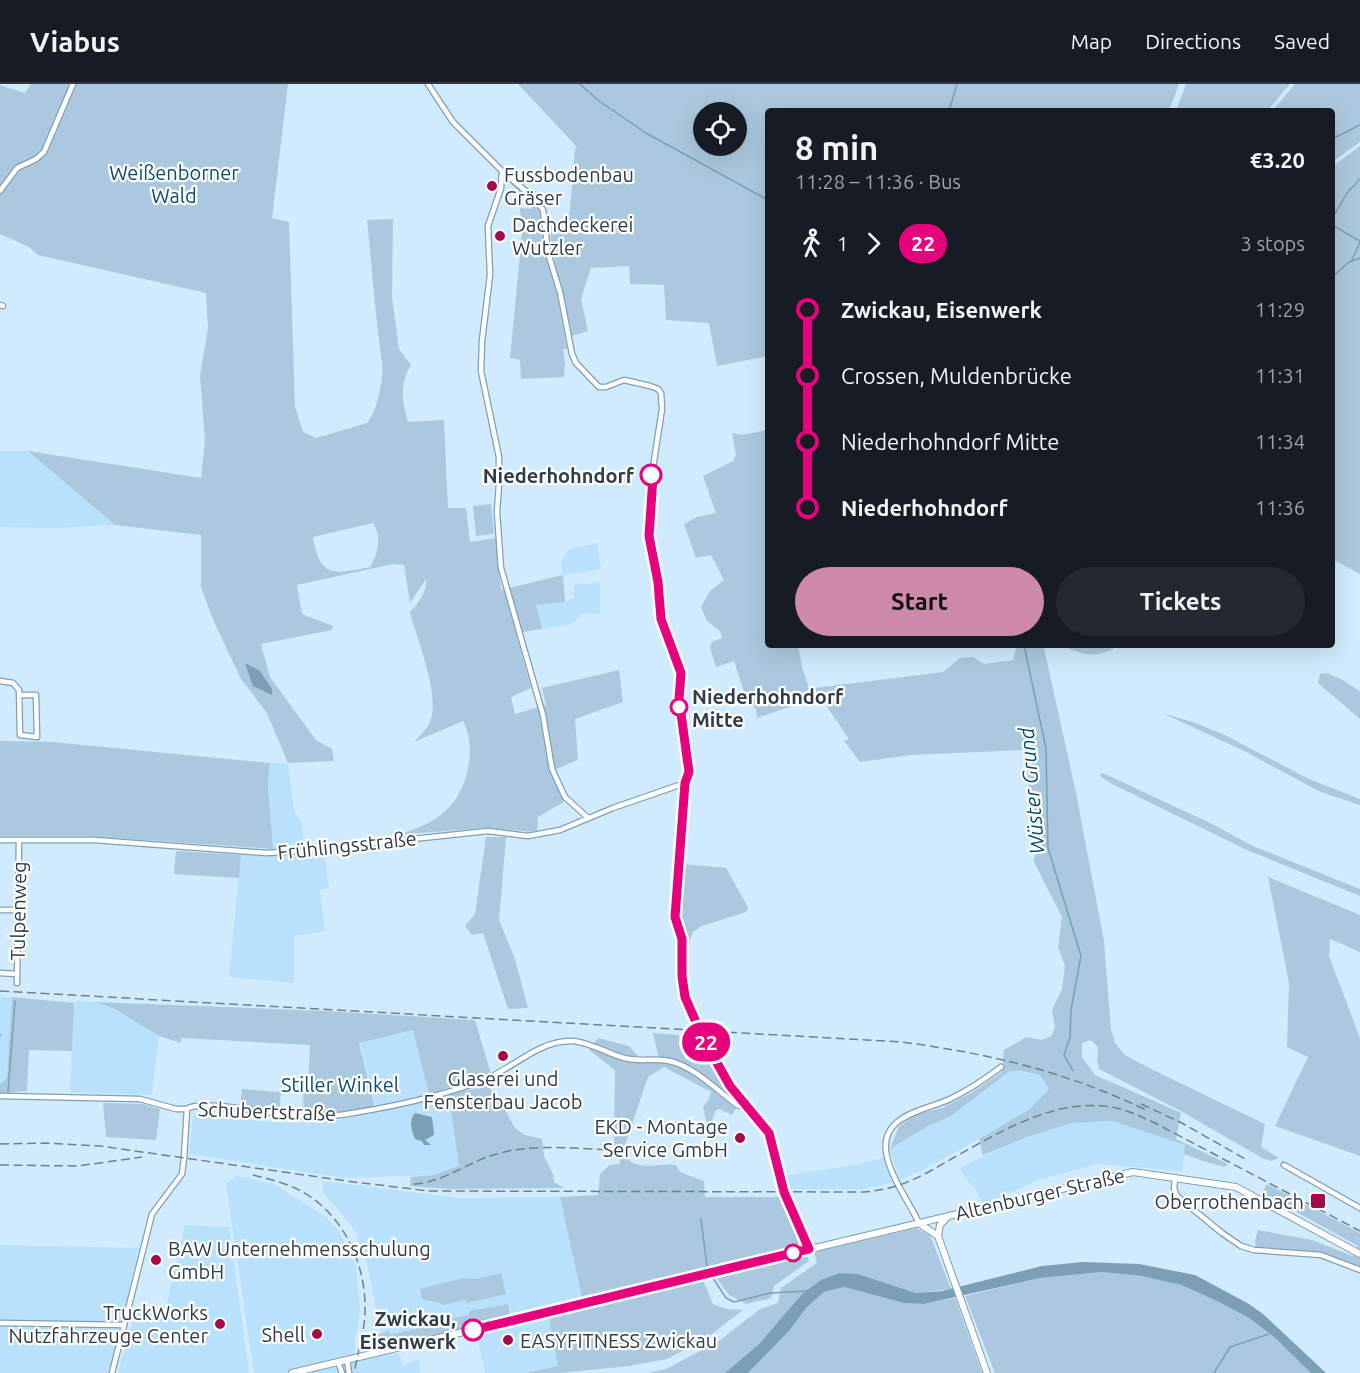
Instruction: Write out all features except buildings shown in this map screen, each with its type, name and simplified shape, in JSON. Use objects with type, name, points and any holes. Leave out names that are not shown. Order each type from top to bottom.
[{"type":"street","points":[[0,190],[18,168],[44,152],[74,84]]},
{"type":"street","points":[[428,84],[449,117],[502,171],[524,188],[543,210],[548,253],[560,292],[572,354],[576,363],[599,387],[606,387],[624,380],[650,386],[661,393],[662,409],[654,461],[649,536],[658,582],[661,619],[681,673],[679,699],[689,772],[685,783],[675,917],[682,939],[685,997],[703,1038],[730,1086],[769,1133],[784,1192],[809,1249]]},
{"type":"street","points":[[502,171],[501,188],[488,226],[490,275],[482,341],[481,371],[499,457],[500,484],[497,512],[501,568],[543,715],[552,769],[565,797],[588,818]]},
{"type":"street","points":[[0,681],[13,683],[19,690],[20,735],[37,737],[36,695],[20,694]]},
{"type":"street","name":"Frühlingsstraße","points":[[0,840],[94,840],[266,853],[488,831],[528,836],[546,834],[685,783]]},
{"type":"street","name":"Tulpenweg","points":[[17,983],[16,910],[19,840]]},
{"type":"street","points":[[0,910],[16,910]]},
{"type":"street","points":[[0,973],[17,974]]},
{"type":"street","name":"Schubertstraße","points":[[0,1096],[140,1099],[176,1109],[187,1109],[192,1105],[206,1105],[326,1117],[421,1098],[483,1081],[547,1046],[570,1041],[588,1044],[632,1060],[679,1063],[736,1105],[748,1109]]},
{"type":"street","points":[[938,1236],[919,1224],[899,1186],[887,1156],[887,1139],[892,1127],[912,1112],[947,1101],[971,1089],[1001,1067]]},
{"type":"street","name":"Schubertstraße","points":[[112,1373],[152,1214],[182,1174],[187,1109]]},
{"type":"street","points":[[1284,1164],[1360,1208]]},
{"type":"street","name":"Altenburger Straße","points":[[292,1373],[1133,1172],[1236,1187],[1360,1254]]},
{"type":"street","points":[[1175,1178],[1174,1189],[1178,1196],[1241,1246],[1254,1250],[1321,1255],[1360,1270]]},
{"type":"street","points":[[948,1216],[940,1225],[938,1236],[987,1373]]},
{"type":"street","points":[[0,1323],[124,1325]]},
{"type":"street","points":[[347,1360],[349,1373]]},
{"type":"street","points":[[338,1362],[342,1373]]},
{"type":"shaded area","points":[[0,451],[28,451],[115,525],[56,528],[0,527]]},
{"type":"shaded area","points":[[597,543],[601,569],[563,575],[561,564],[567,552],[574,548]]},
{"type":"shaded area","points":[[600,582],[600,614],[583,613],[572,624],[542,629],[535,605],[565,602],[574,598],[574,585]]},
{"type":"shaded area","points":[[245,663],[260,671],[272,689],[272,695],[253,686]]},
{"type":"shaded area","points":[[270,763],[288,763],[294,810],[302,823],[304,843],[296,844],[295,847],[273,849],[268,784]]},
{"type":"shaded area","points":[[324,852],[329,888],[320,890],[325,931],[294,936],[294,983],[229,977],[241,855],[282,856]]},
{"type":"shaded area","points":[[0,997],[12,997],[7,1078],[3,1083],[0,1083]]},
{"type":"shaded area","points":[[78,1001],[96,1002],[115,1009],[159,1036],[152,1095],[70,1092],[74,1003]]},
{"type":"shaded area","points":[[414,1030],[429,1094],[376,1106],[360,1043]]},
{"type":"shaded area","points":[[1010,1071],[1040,1075],[1049,1089],[1030,1109],[921,1171],[899,1179],[890,1149],[928,1126],[951,1116]]},
{"type":"shaded area","points":[[449,1094],[460,1166],[434,1175],[344,1178],[189,1154],[193,1113],[285,1123],[340,1120]]},
{"type":"shaded area","points":[[415,1113],[432,1117],[434,1135],[425,1140],[431,1145],[424,1145],[422,1141],[415,1139],[411,1122]]},
{"type":"shaded area","points":[[1112,1121],[1186,1145],[1182,1171],[1098,1164],[1038,1180],[983,1204],[960,1168],[1007,1144],[1072,1123]]},
{"type":"shaded area","points":[[884,1157],[894,1182],[863,1189],[787,1189],[783,1176],[861,1164]]},
{"type":"shaded area","points":[[237,1176],[274,1184],[325,1216],[339,1231],[356,1266],[360,1311],[354,1351],[364,1359],[399,1353],[403,1365],[418,1359],[421,1373],[254,1373],[226,1184]]},
{"type":"shaded area","points":[[322,1181],[458,1198],[560,1197],[583,1300],[548,1308],[559,1366],[526,1373],[485,1373],[475,1326],[515,1317],[514,1312],[383,1341],[367,1264],[355,1231],[323,1193]]},
{"type":"shaded area","points":[[185,1225],[229,1227],[249,1373],[118,1373],[136,1308],[166,1308]]},
{"type":"shaded area","points":[[0,1245],[139,1248],[109,1373],[0,1373]]},
{"type":"shaded area","points":[[1083,1262],[1139,1264],[1195,1275],[1263,1314],[1326,1373],[1311,1373],[1274,1337],[1249,1318],[1182,1285],[1142,1276],[1102,1272],[1040,1278],[924,1304],[904,1303],[844,1287],[824,1292],[806,1308],[789,1331],[748,1373],[725,1373],[759,1344],[802,1294],[821,1280],[840,1273],[858,1274],[916,1293],[942,1291],[1042,1266]]},
{"type":"green space","name":"Weißenborner Wald","points":[[31,84],[288,84],[272,218],[289,222],[295,407],[303,432],[316,438],[367,423],[374,411],[381,385],[382,369],[367,220],[393,219],[392,297],[399,349],[411,365],[403,386],[404,407],[408,422],[444,420],[448,508],[466,508],[470,542],[496,538],[501,590],[563,575],[565,602],[536,605],[542,629],[516,633],[531,688],[511,697],[515,714],[546,705],[542,688],[619,670],[623,702],[575,719],[578,760],[556,769],[564,802],[538,817],[537,832],[484,828],[395,835],[423,826],[445,811],[461,790],[469,762],[469,741],[463,721],[414,742],[428,726],[433,704],[426,664],[410,612],[424,593],[426,579],[410,603],[404,565],[393,564],[297,585],[302,614],[333,626],[332,630],[261,644],[270,677],[316,740],[332,749],[334,761],[288,763],[267,713],[241,679],[214,622],[201,587],[201,535],[115,525],[28,451],[201,478],[205,440],[200,376],[208,328],[206,293],[38,255],[29,247],[0,234],[0,85],[25,93]],"holes":[[[373,523],[376,528],[378,545],[370,567],[338,572],[325,567],[320,560],[313,537]]]},
{"type":"green space","points":[[518,84],[1179,84],[1170,108],[765,108],[765,357],[717,366],[709,323],[666,320],[664,285],[630,284],[629,266],[591,268],[581,299],[588,331],[572,336],[553,255],[548,214],[556,225],[563,228],[570,210],[577,147]]},
{"type":"green space","points":[[1186,84],[1290,84],[1270,108],[1177,108]]},
{"type":"green space","points":[[1295,84],[1360,84],[1360,142],[1335,160],[1335,108],[1275,108]]},
{"type":"green space","points":[[1360,146],[1360,574],[1335,561],[1335,165]]},
{"type":"green space","points":[[510,183],[527,194],[538,206],[542,217],[546,255],[556,289],[567,349],[563,349],[564,377],[521,379],[520,360],[510,358],[522,234],[520,208],[532,209],[524,196]]},
{"type":"green space","points":[[765,431],[765,648],[799,648],[812,697],[757,718],[756,709],[746,698],[734,661],[716,667],[710,647],[712,642],[722,638],[721,632],[707,621],[701,607],[710,591],[724,580],[711,555],[696,558],[684,524],[697,517],[716,513],[703,476],[733,461],[736,455],[732,433],[742,435]]},
{"type":"green space","points":[[491,504],[494,534],[476,536],[473,506]]},
{"type":"green space","points":[[1016,648],[1044,648],[1076,793],[1104,941],[1111,1029],[1115,1043],[1125,1055],[1265,1124],[1261,1147],[1279,1158],[1272,1161],[1264,1159],[1179,1110],[1099,1069],[1098,1047],[1091,1040],[1082,1043],[1082,1057],[1095,1075],[1181,1113],[1176,1139],[1228,1164],[1225,1167],[1184,1154],[1185,1145],[1112,1121],[1072,1123],[1024,1138],[983,1155],[979,1139],[1030,1109],[1049,1089],[1040,1075],[1021,1071],[1010,1071],[951,1116],[928,1126],[890,1149],[899,1126],[913,1115],[942,1108],[971,1093],[1002,1072],[1004,1050],[1026,1037],[1042,1040],[1051,1036],[1055,1027],[1052,1010],[1062,989],[1065,966],[1058,947],[1062,917],[1034,862],[1036,828],[1029,792],[1025,750],[911,755],[860,762],[844,741],[849,739],[814,688],[943,672],[960,658],[973,657],[984,664],[1013,660]]},
{"type":"green space","points":[[1066,648],[1113,648],[1103,653],[1089,655]]},
{"type":"green space","points":[[1327,673],[1360,691],[1360,719],[1318,683],[1320,674]]},
{"type":"green space","points":[[1162,713],[1225,735],[1307,778],[1360,799],[1360,805],[1321,792],[1242,750]]},
{"type":"green space","points":[[0,741],[52,742],[270,763],[268,784],[273,849],[87,836],[0,836]]},
{"type":"green space","points":[[1103,773],[1210,823],[1253,846],[1360,889],[1360,896],[1249,851],[1114,785],[1101,777],[1100,774]]},
{"type":"green space","points":[[486,837],[506,837],[499,920],[515,959],[528,1008],[508,1009],[483,933],[472,935],[465,926],[475,914]]},
{"type":"green space","points":[[176,851],[241,855],[239,878],[174,874]]},
{"type":"green space","points":[[683,864],[726,868],[748,907],[746,912],[702,926],[693,932],[687,947],[680,923]]},
{"type":"green space","points":[[1268,877],[1360,915],[1360,952],[1330,939],[1329,956],[1360,1038],[1360,1156],[1275,1126],[1308,1057],[1287,1047],[1289,983]]},
{"type":"green space","points":[[12,997],[74,1003],[72,1051],[29,1050],[27,1091],[0,1093],[0,1083],[3,1083],[7,1077]]},
{"type":"green space","points":[[96,1002],[325,1011],[475,1020],[491,1074],[429,1094],[413,1030],[359,1043],[374,1104],[372,1108],[326,1114],[304,1114],[303,1093],[308,1090],[310,1045],[181,1038],[181,1043],[159,1036],[115,1009]]},
{"type":"green space","points":[[653,1033],[678,1035],[694,1049],[702,1047],[739,1103],[732,1115],[719,1109],[716,1110],[708,1130],[703,1107],[711,1092],[664,1067],[648,1077],[625,1145],[626,1155],[630,1161],[644,1166],[676,1165],[680,1172],[704,1181],[705,1197],[782,1197],[804,1245],[582,1297],[560,1197],[598,1195],[600,1174],[610,1165],[620,1164],[619,1153],[614,1149],[615,1070],[589,1050],[598,1038],[629,1046],[642,1061],[659,1059]]},
{"type":"green space","points":[[488,1086],[503,1106],[515,1128],[525,1135],[542,1139],[544,1156],[553,1174],[554,1182],[564,1188],[450,1189],[410,1186],[411,1177],[434,1175],[459,1166],[449,1094]]},
{"type":"green space","name":"Stiller Winkel","points":[[242,1089],[281,1092],[279,1113],[240,1108]]},
{"type":"green space","points":[[103,1103],[142,1104],[160,1109],[156,1140],[106,1137]]},
{"type":"green space","points":[[1267,1184],[1360,1233],[1360,1270],[1331,1257],[1311,1252],[1256,1247],[1255,1240],[1258,1230],[1312,1240],[1353,1256],[1358,1246],[1262,1193]]},
{"type":"green space","points":[[916,1228],[930,1235],[951,1289],[916,1293],[858,1274],[840,1273],[802,1294],[759,1344],[725,1373],[647,1373],[666,1369],[719,1341],[760,1309],[778,1303],[781,1288],[817,1263],[814,1252]]},
{"type":"green space","points":[[807,1254],[809,1261],[774,1286],[771,1298],[746,1304],[729,1295],[715,1276]]},
{"type":"green space","points":[[1102,1272],[1142,1276],[1182,1284],[1249,1318],[1274,1337],[1311,1373],[995,1373],[965,1296],[1040,1278]]},
{"type":"green space","points":[[501,1273],[506,1294],[467,1303],[466,1300],[443,1305],[422,1299],[420,1289],[463,1278],[477,1279]]},
{"type":"green space","points":[[704,1277],[704,1283],[713,1304],[726,1309],[743,1310],[704,1340],[667,1359],[629,1366],[560,1373],[526,1373],[558,1366],[549,1317]]},
{"type":"green space","points":[[844,1287],[904,1303],[924,1304],[955,1298],[982,1373],[748,1373],[789,1331],[806,1308],[824,1292]]},
{"type":"green space","points":[[508,1304],[511,1318],[372,1350],[370,1343],[377,1335],[389,1331],[390,1335],[469,1315],[469,1311]]},
{"type":"waterway","points":[[580,84],[599,101],[646,133],[765,198]]},
{"type":"waterway","points":[[950,108],[957,84]]},
{"type":"waterway","points":[[1335,138],[1360,125]]},
{"type":"waterway","points":[[1335,214],[1347,193],[1360,179]]},
{"type":"waterway","points":[[1335,227],[1360,241]]},
{"type":"waterway","points":[[1352,260],[1360,242]]},
{"type":"waterway","points":[[1335,274],[1349,262],[1360,258]]},
{"type":"waterway","name":"Wüster Grund","points":[[1025,648],[1046,749],[1048,848],[1081,956],[1071,1010],[1070,1037],[1064,1055],[1073,1071]]},
{"type":"waterway","points":[[8,1092],[15,1001]]},
{"type":"waterway","points":[[701,1219],[707,1266]]},
{"type":"waterway","points":[[713,1278],[726,1298],[734,1302],[770,1293],[807,1291]]},
{"type":"waterway","points":[[1214,1373],[1230,1347],[1269,1334]]},
{"type":"railway","points":[[0,991],[902,1042],[966,1052],[1027,1066],[1116,1096],[1146,1110]]},
{"type":"railway","points":[[1141,1104],[1180,1122],[1247,1160]]},
{"type":"railway","points":[[0,1144],[47,1143],[100,1146],[429,1191],[864,1192],[889,1188],[911,1181],[1031,1118],[1051,1111],[1094,1106],[1116,1108],[1136,1114],[1360,1231]]},
{"type":"railway","points":[[414,1184],[436,1180],[486,1158],[511,1151],[555,1148],[613,1150]]},
{"type":"railway","points":[[0,1165],[78,1166],[142,1157]]},
{"type":"railway","points":[[253,1175],[289,1186],[316,1201],[340,1226],[349,1242],[361,1275],[365,1310],[363,1334],[354,1373]]},
{"type":"bus line","name":"22","points":[[473,1330],[809,1249],[784,1192],[769,1133],[730,1086],[703,1038],[685,997],[682,976],[682,939],[675,917],[685,783],[689,772],[680,717],[681,673],[661,619],[658,582],[651,554],[649,536],[653,477],[651,475]]},
{"type":"place","name":"Fussbodenbau Gräser","points":[[492,186]]},
{"type":"place","name":"Dachdeckerei Wutzler","points":[[500,236]]},
{"type":"place","name":"Niederhohndorf","points":[[651,475]]},
{"type":"place","name":"Niederhohndorf Mitte","points":[[679,707]]},
{"type":"place","name":"Glaserei und Fensterbau Jacob","points":[[503,1056]]},
{"type":"place","name":"EKD - Montage Service GmbH","points":[[740,1138]]},
{"type":"place","name":"Oberrothenbach","points":[[1318,1201]]},
{"type":"place","name":"BAW Unternehmensschulung GmbH","points":[[156,1260]]},
{"type":"place","name":"TruckWorks Nutzfahrzeuge Center","points":[[220,1324]]},
{"type":"place","name":"Zwickau, Eisenwerk","points":[[473,1330]]},
{"type":"place","name":"Shell","points":[[317,1334]]},
{"type":"place","name":"EASYFITNESS Zwickau","points":[[508,1340]]}]
